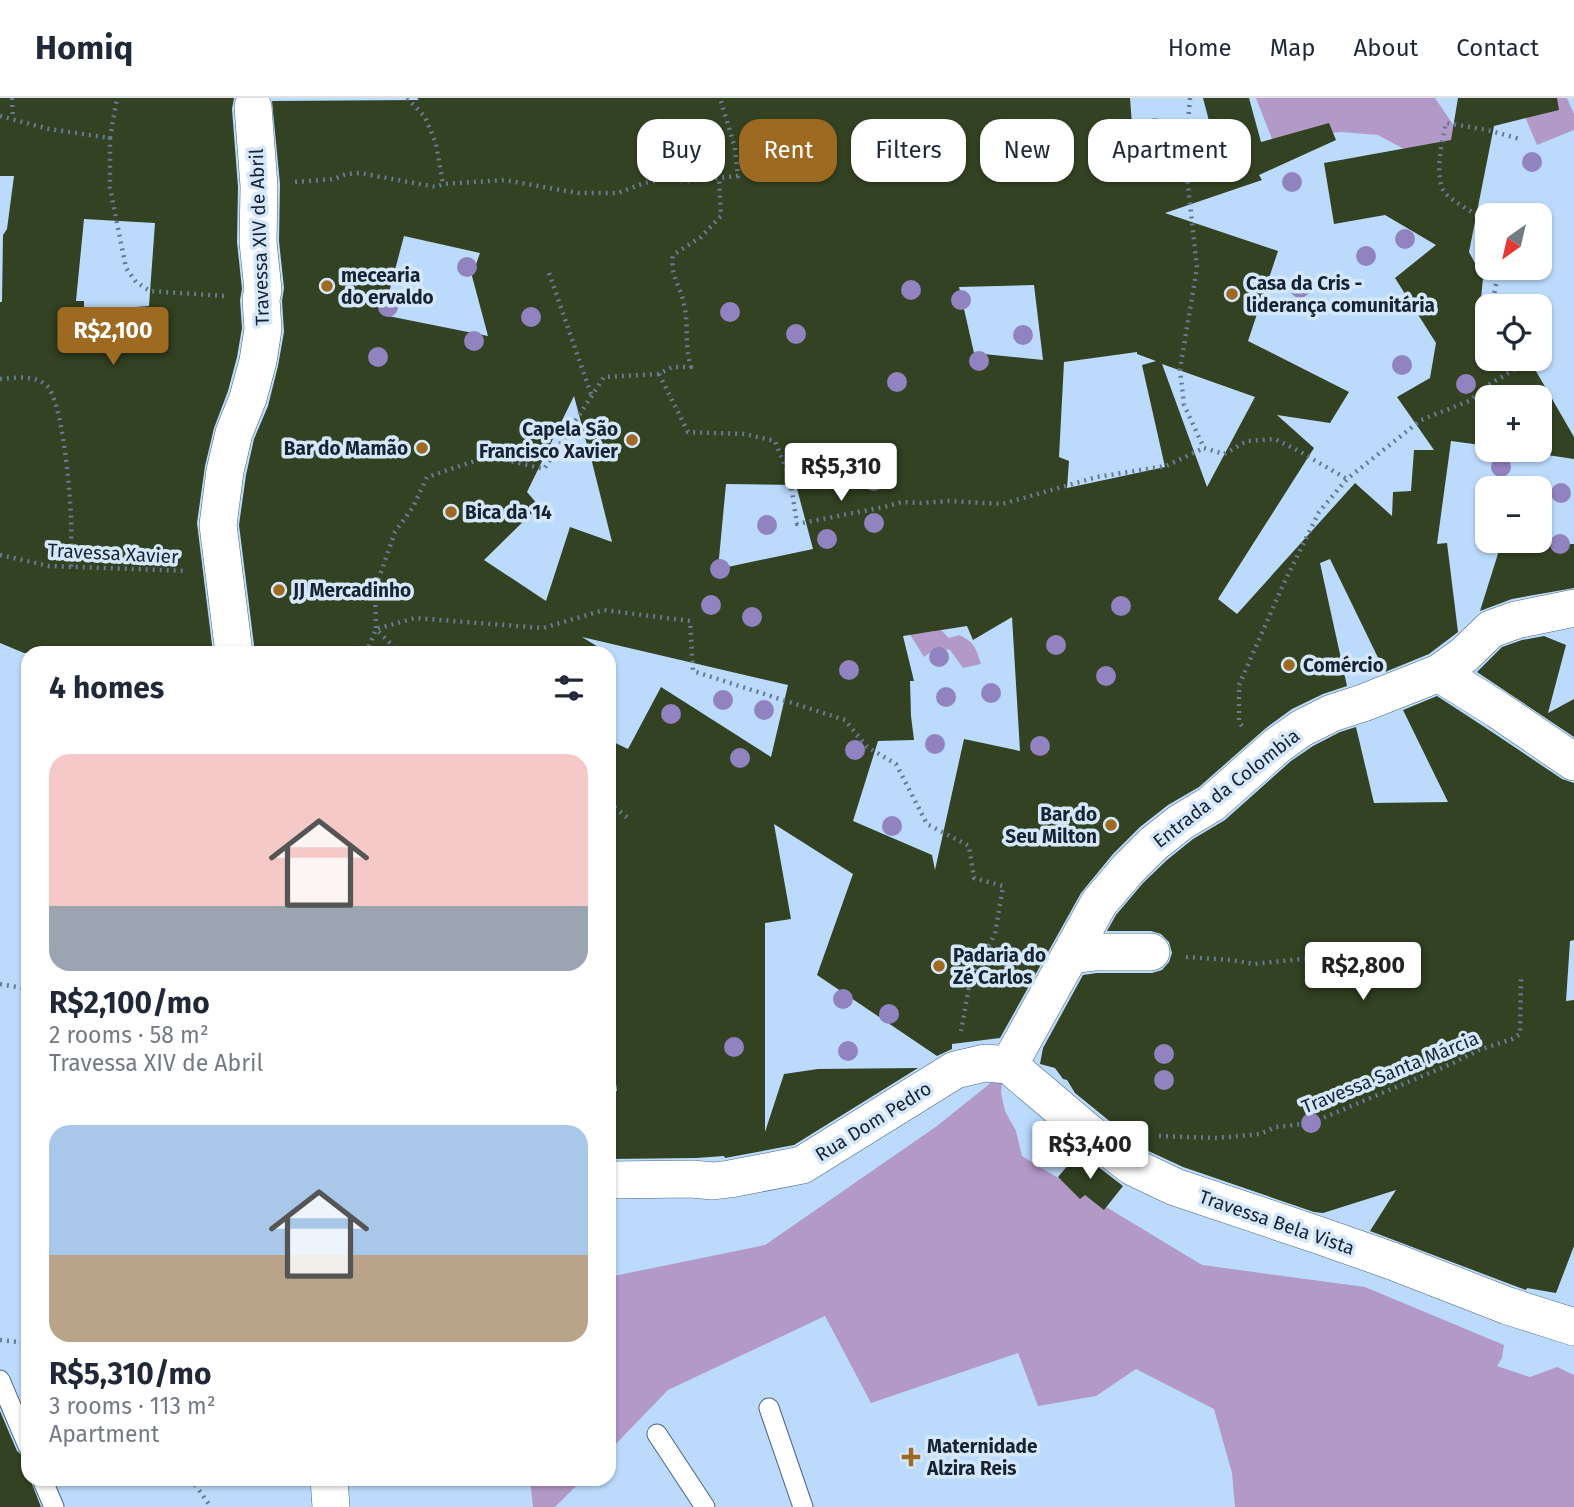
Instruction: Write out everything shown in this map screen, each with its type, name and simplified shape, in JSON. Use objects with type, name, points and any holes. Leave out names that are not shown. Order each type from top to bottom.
[{"type":"street","name":"Travessa XIV de Abril","points":[[233,646],[218,525],[225,471],[234,433],[248,398],[258,361],[263,330],[263,290],[258,242],[259,186],[253,107]]},
{"type":"street","name":"Entrada da Colombia","points":[[1009,1065],[1099,903],[1153,844],[1181,822],[1211,804],[1302,728],[1332,713],[1438,673],[1464,655],[1491,629],[1516,620],[1574,608]]},
{"type":"street","points":[[1438,673],[1574,762]]},
{"type":"street","points":[[1071,956],[1096,952],[1151,952]]},
{"type":"street","name":"Rua Dom Pedro","points":[[616,1180],[713,1181],[802,1165],[954,1070],[985,1063],[1009,1065]]},
{"type":"street","name":"Travessa Bela Vista","points":[[1009,1065],[1133,1167],[1175,1187],[1318,1234],[1508,1306],[1574,1327]]},
{"type":"street","points":[[330,1486],[331,1507]]},
{"type":"lane","points":[[0,1380],[21,1430]]},
{"type":"lane","points":[[769,1408],[803,1507]]},
{"type":"lane","points":[[657,1434],[705,1507]]},
{"type":"lane","points":[[45,1486],[54,1507]]},
{"type":"path","points":[[12,98],[13,119]]},
{"type":"path","points":[[117,98],[110,138],[110,188],[126,268],[136,282],[150,291],[261,299]]},
{"type":"path","points":[[407,98],[425,117],[429,126],[436,144],[443,184]]},
{"type":"path","points":[[720,98],[735,148],[738,176],[725,177]]},
{"type":"path","points":[[1190,98],[1185,158],[1197,268],[1180,369],[1184,405],[1204,448]]},
{"type":"path","points":[[0,116],[49,129],[110,138]]},
{"type":"path","points":[[1475,214],[1444,193],[1439,172],[1446,123],[1520,139]]},
{"type":"path","points":[[259,186],[334,179],[346,174],[360,173],[436,187],[443,184],[504,180],[578,193],[618,193],[649,182]]},
{"type":"path","points":[[369,646],[376,629],[375,589],[395,532],[413,507],[427,477],[490,456],[544,468],[604,377],[659,374],[673,367],[691,367],[687,353],[684,304],[671,268],[673,255],[701,237],[721,216],[719,182]]},
{"type":"path","points":[[549,273],[591,395]]},
{"type":"path","points":[[1260,761],[1240,722],[1239,685],[1319,512],[1347,479],[1421,420],[1469,401],[1511,371]]},
{"type":"path","points":[[659,374],[688,432],[744,434],[775,441],[790,479],[797,524],[884,508],[902,502],[960,501],[1002,504],[1097,477],[1166,466],[1204,448],[1224,454],[1247,441],[1275,439],[1347,479]]},
{"type":"path","points":[[0,379],[33,378],[47,386],[55,402],[70,501],[71,567]]},
{"type":"path","name":"Travessa Xavier","points":[[0,555],[49,566],[202,572],[224,570]]},
{"type":"path","points":[[376,629],[415,618],[543,628],[604,610],[690,621],[693,671],[845,720],[867,747],[896,764],[926,824],[969,846],[974,878],[1003,886],[995,934],[970,981],[954,1070]]},
{"type":"path","points":[[376,629],[393,646]]},
{"type":"path","points":[[616,809],[629,819]]},
{"type":"path","points":[[1151,952],[1254,964],[1332,959]]},
{"type":"path","name":"Travessa Santa Márcia","points":[[1158,1136],[1217,1138],[1260,1134],[1276,1127],[1311,1123],[1479,1050],[1512,1039],[1520,1034],[1521,979]]},
{"type":"path","points":[[0,984],[21,988]]},
{"type":"path","points":[[0,1339],[21,1342]]},
{"type":"path","points":[[196,1486],[211,1507]]},
{"type":"shaded area","points":[[1256,98],[1435,98],[1465,142],[1404,149],[1378,135],[1341,132],[1272,139]]},
{"type":"shaded area","points":[[1517,98],[1567,98],[1574,114],[1574,130],[1537,145]]},
{"type":"shaded area","points":[[931,626],[949,638],[959,635],[972,643],[981,664],[963,668],[950,650],[936,648],[924,657],[909,633],[933,632]]},
{"type":"shaded area","points":[[1003,1073],[1001,1093],[1005,1111],[1016,1131],[1022,1156],[1202,1265],[1365,1287],[1504,1345],[1502,1358],[1497,1366],[1530,1377],[1557,1367],[1574,1375],[1574,1507],[1235,1507],[1232,1473],[1214,1409],[1136,1369],[1096,1396],[1038,1406],[1018,1353],[871,1403],[825,1316],[668,1390],[616,1444],[616,1276],[765,1245],[937,1126]]},
{"type":"shaded area","points":[[531,1486],[576,1486],[555,1507],[533,1507]]},
{"type":"building","points":[[0,98],[234,98],[232,109],[238,187],[237,242],[242,289],[242,328],[228,391],[214,428],[205,466],[197,523],[212,646],[21,646],[21,652],[0,643],[0,302],[3,235],[7,229],[14,176],[0,176]],"holes":[[[84,219],[155,223],[149,306],[84,311],[84,301],[76,301]]]},
{"type":"building","points":[[417,98],[1130,98],[1132,119],[1088,119],[1088,182],[1251,182],[1251,119],[1209,119],[1203,98],[1249,98],[1261,142],[1329,123],[1336,140],[1259,175],[1262,180],[1165,213],[1278,251],[1248,341],[1349,392],[1330,423],[1277,415],[1314,448],[1218,599],[1237,614],[1355,483],[1392,516],[1393,492],[1411,491],[1414,450],[1434,450],[1397,397],[1430,378],[1436,343],[1395,278],[1436,245],[1385,215],[1334,224],[1324,163],[1451,140],[1458,98],[1557,98],[1559,110],[1494,126],[1479,203],[1475,203],[1475,222],[1469,252],[1475,263],[1475,280],[1483,280],[1481,294],[1475,294],[1475,371],[1536,371],[1544,385],[1475,385],[1475,444],[1451,441],[1437,544],[1447,543],[1458,632],[1429,654],[1385,672],[1330,559],[1320,563],[1347,686],[1292,709],[1266,728],[1199,787],[1168,805],[1140,827],[1113,854],[1081,893],[1000,1038],[952,1044],[952,1049],[937,1056],[817,975],[853,874],[774,824],[791,919],[765,923],[765,1132],[784,1074],[818,1069],[918,1068],[794,1145],[725,1158],[616,1159],[616,743],[628,749],[661,687],[771,757],[788,685],[582,637],[597,646],[254,646],[239,525],[254,439],[268,406],[284,332],[284,288],[279,241],[280,184],[272,101],[419,100]],"holes":[[[404,236],[480,253],[472,276],[488,336],[383,315]],[[1034,285],[1043,360],[974,353],[959,287]],[[1137,352],[1156,361],[1142,365],[1165,467],[1067,488],[1069,461],[1059,457],[1064,362]],[[1162,364],[1255,397],[1207,487]],[[574,396],[590,456],[595,451],[592,462],[612,542],[570,527],[546,601],[484,560],[539,506],[527,492]],[[726,484],[796,485],[813,549],[718,569]],[[1012,617],[1020,751],[964,739],[935,870],[932,855],[853,821],[878,741],[914,740],[910,681],[914,681],[903,636],[967,626],[973,640]]]},
{"type":"building","points":[[1552,399],[1574,437],[1574,459],[1552,456]]},
{"type":"building","points":[[1552,544],[1574,544],[1574,588],[1512,599],[1480,611],[1498,553],[1552,553]]},
{"type":"building","points":[[1544,636],[1566,645],[1548,713],[1574,699],[1574,737],[1477,672],[1502,647]]},
{"type":"building","points":[[1437,696],[1562,779],[1574,783],[1574,940],[1570,941],[1566,1001],[1574,1000],[1574,1246],[1556,1293],[1526,1290],[1370,1231],[1396,1190],[1323,1213],[1183,1167],[1144,1149],[1075,1093],[1055,1068],[1040,1064],[1043,1048],[1083,975],[1152,973],[1162,970],[1169,962],[1172,953],[1169,942],[1161,934],[1151,931],[1107,931],[1116,915],[1143,883],[1193,839],[1225,820],[1291,761],[1313,746],[1356,727],[1374,803],[1448,802],[1403,710]]},
{"type":"building","points":[[1079,1152],[1123,1186],[1104,1210],[1085,1195],[1080,1199],[1058,1177]]},
{"type":"building","points":[[0,1411],[17,1451],[21,1454],[21,1486],[33,1486],[41,1507],[0,1507]]},
{"type":"place","name":"mecearia do ervaldo","points":[[327,286]]},
{"type":"place","name":"Casa da Cris - liderança comunitária","points":[[1232,294]]},
{"type":"place","name":"Capela São Francisco Xavier","points":[[632,440]]},
{"type":"place","name":"Bar do Mamão","points":[[422,448]]},
{"type":"place","name":"Bica da 14","points":[[451,512]]},
{"type":"place","name":"JJ Mercadinho","points":[[279,590]]},
{"type":"place","name":"Comércio","points":[[1289,665]]},
{"type":"place","name":"Bar do Seu Milton","points":[[1111,825]]},
{"type":"place","name":"Padaria do Zé Carlos","points":[[939,966]]},
{"type":"place","name":"Maternidade Alzira Reis","points":[[911,1457]]}]
